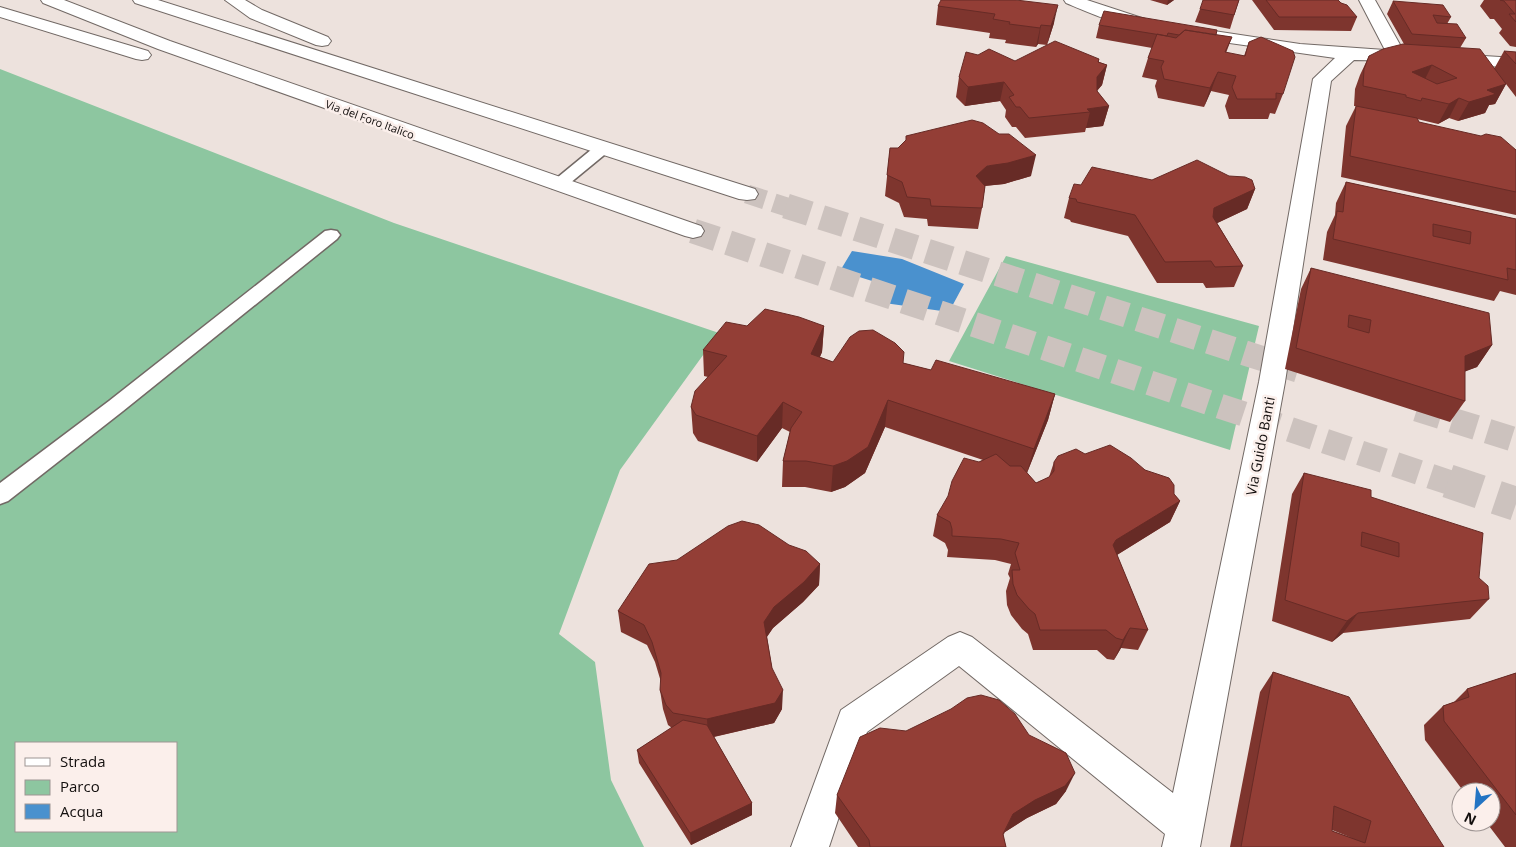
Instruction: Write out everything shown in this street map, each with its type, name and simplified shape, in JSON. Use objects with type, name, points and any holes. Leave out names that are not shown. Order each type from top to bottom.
[{"type":"main road","name":"Via del Foro Italico","points":[[49,0],[164,45],[693,231]]},
{"type":"main road","points":[[141,0],[747,194]]},
{"type":"main road","points":[[233,0],[256,14],[290,29],[428,78],[603,148]]},
{"type":"main road","points":[[1072,0],[1113,16],[1156,26]]},
{"type":"main road","points":[[1367,0],[1397,55]]},
{"type":"main road","points":[[0,12],[391,126]]},
{"type":"main road","points":[[1179,30],[1278,46],[1350,54],[1397,55],[1516,63]]},
{"type":"main road","name":"Via Guido Banti","points":[[1183,836],[1272,382],[1322,79],[1350,54]]},
{"type":"main road","points":[[810,847],[853,722],[960,647],[1183,836]]},
{"type":"lane","points":[[558,185],[603,148]]},
{"type":"lane","points":[[0,495],[116,406],[331,235]]},
{"type":"green space","points":[[0,69],[394,223],[719,333],[620,470],[559,634],[595,662],[611,780],[644,847],[0,847]]},
{"type":"green space","points":[[1006,256],[1259,326],[1230,450],[949,361]]},
{"type":"water","points":[[852,251],[902,259],[964,284],[949,312],[870,301],[872,286],[883,287],[885,285],[840,271]]},
{"type":"building","points":[[941,0],[1016,0],[1058,5],[1051,26],[1041,25],[1040,28],[1009,24],[1010,22],[993,19],[995,14],[938,6]]},
{"type":"building","points":[[1203,0],[1239,0],[1234,15],[1200,9]]},
{"type":"building","points":[[1266,0],[1338,0],[1347,5],[1357,17],[1279,17]]},
{"type":"building","points":[[1500,0],[1516,0],[1516,22],[1509,14],[1515,14],[1504,1]]},
{"type":"building","points":[[1393,1],[1443,5],[1451,17],[1433,15],[1437,23],[1457,24],[1466,38],[1412,34]]},
{"type":"building","points":[[1104,11],[1217,30],[1216,35],[1185,30],[1179,35],[1168,33],[1167,36],[1099,25]]},
{"type":"building","points":[[1185,30],[1232,37],[1225,52],[1245,56],[1249,42],[1261,37],[1293,51],[1295,57],[1283,94],[1276,93],[1276,99],[1237,99],[1232,87],[1236,76],[1218,72],[1210,88],[1164,79],[1161,67],[1164,61],[1148,58],[1157,34],[1176,38]]},
{"type":"building","points":[[1055,41],[1099,59],[1098,62],[1107,65],[1097,77],[1097,91],[1109,106],[1087,109],[1090,112],[1029,118],[1020,107],[1016,107],[1009,97],[1014,95],[1004,82],[968,87],[959,77],[966,52],[978,55],[989,49],[1015,61]]},
{"type":"building","points":[[1403,44],[1480,49],[1506,84],[1487,90],[1496,94],[1469,102],[1459,98],[1449,104],[1422,98],[1421,101],[1406,97],[1406,95],[1363,86],[1364,69],[1369,56],[1383,49]],"holes":[[[1432,65],[1457,78],[1437,84],[1412,72]]]},
{"type":"building","points":[[1504,51],[1516,52],[1516,64]]},
{"type":"building","points":[[1356,106],[1417,118],[1419,122],[1481,136],[1486,134],[1501,137],[1516,150],[1516,192],[1350,156]]},
{"type":"building","points":[[972,120],[983,123],[999,134],[1009,134],[1036,155],[1008,163],[987,166],[976,176],[985,186],[982,208],[931,206],[930,199],[907,197],[902,182],[887,175],[890,148],[898,148],[906,140],[906,136]]},
{"type":"building","points":[[1197,160],[1229,176],[1245,177],[1252,180],[1255,189],[1214,208],[1213,217],[1243,266],[1215,267],[1211,261],[1165,262],[1135,215],[1077,202],[1076,199],[1069,198],[1074,184],[1081,185],[1092,167],[1152,180]]},
{"type":"building","points":[[1346,182],[1516,219],[1516,270],[1507,268],[1508,280],[1333,239],[1337,211],[1343,212]],"holes":[[[1433,224],[1471,232],[1470,244],[1433,236]]]},
{"type":"building","points":[[1311,268],[1489,313],[1492,345],[1465,356],[1465,401],[1296,348]],"holes":[[[1349,315],[1371,320],[1369,333],[1348,327]]]},
{"type":"building","points":[[765,309],[799,317],[824,326],[811,354],[833,362],[850,337],[859,331],[873,330],[895,343],[904,352],[903,363],[931,370],[936,360],[1055,394],[1034,449],[888,400],[868,447],[847,461],[833,466],[806,461],[783,461],[791,428],[802,412],[783,402],[757,436],[696,415],[691,407],[695,391],[727,356],[703,350],[726,322],[747,326]]},
{"type":"building","points":[[1110,445],[1131,458],[1145,470],[1169,478],[1174,485],[1174,494],[1180,501],[1116,540],[1113,545],[1148,630],[1130,628],[1123,640],[1116,638],[1106,630],[1040,630],[1035,614],[1017,595],[1013,584],[1012,570],[1020,570],[1015,553],[1019,543],[1001,539],[952,536],[950,522],[937,515],[948,496],[952,481],[964,458],[979,462],[996,454],[1010,466],[1021,466],[1036,483],[1049,477],[1054,471],[1054,462],[1058,456],[1076,449],[1085,454]]},
{"type":"building","points":[[1304,473],[1371,490],[1371,497],[1483,533],[1479,578],[1488,586],[1489,599],[1358,613],[1347,621],[1285,600]],"holes":[[[1362,532],[1399,543],[1399,557],[1361,546]]]},
{"type":"building","points":[[742,521],[759,525],[789,545],[806,551],[820,564],[804,582],[774,607],[764,622],[772,668],[783,690],[775,703],[707,719],[673,713],[666,705],[660,690],[661,673],[652,642],[644,625],[618,611],[649,564],[677,560],[728,526]]},
{"type":"building","points":[[1273,672],[1349,697],[1444,847],[1241,847]],"holes":[[[1334,806],[1371,821],[1365,843],[1332,831]]]},
{"type":"building","points":[[1516,673],[1516,815],[1501,795],[1501,782],[1491,782],[1444,721],[1443,706],[1469,697],[1467,689]]},
{"type":"building","points":[[981,695],[999,700],[1015,714],[1029,735],[1066,753],[1075,773],[1065,786],[1035,800],[1013,814],[1003,834],[1006,847],[870,847],[869,840],[837,795],[860,737],[880,728],[906,731],[951,709],[967,698]]},
{"type":"building","points":[[683,720],[707,725],[752,803],[690,833],[637,750]]},
{"type":"tunnel","points":[[747,194],[790,208]]},
{"type":"tunnel","points":[[786,206],[1298,370]]},
{"type":"tunnel","points":[[693,231],[1451,483]]},
{"type":"tunnel","points":[[1417,409],[1516,440]]},
{"type":"tunnel","points":[[1448,481],[1516,504]]}]
